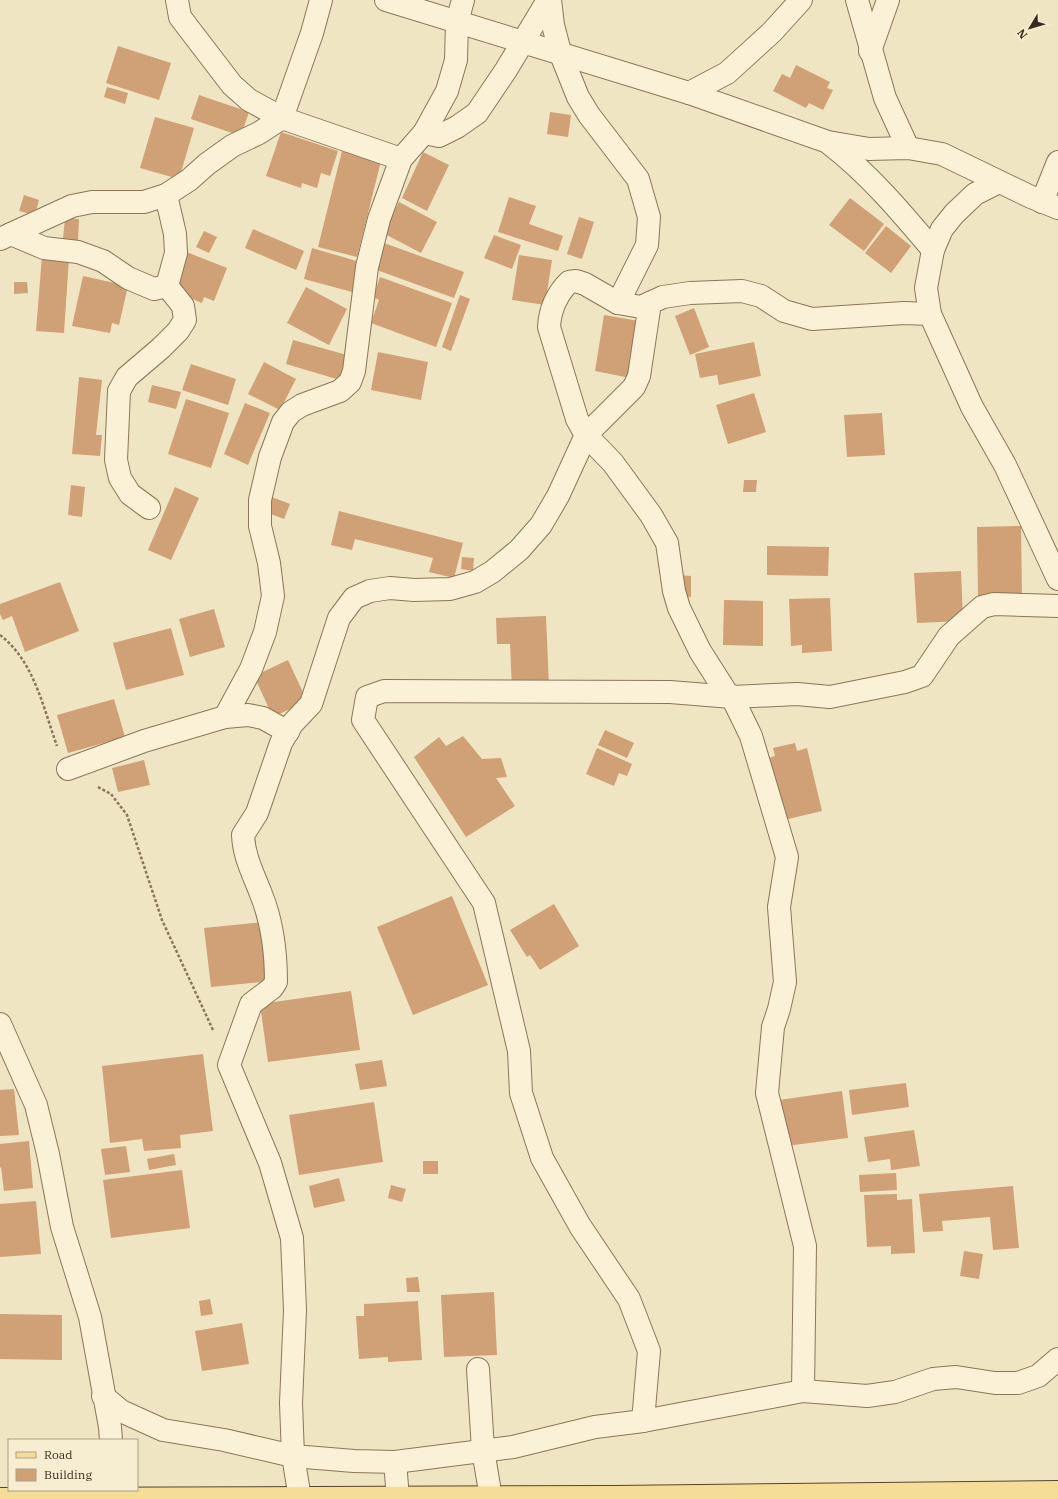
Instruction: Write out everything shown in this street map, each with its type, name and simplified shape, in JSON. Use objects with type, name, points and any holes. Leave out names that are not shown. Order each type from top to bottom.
[{"type":"main road","points":[[0,1499],[491,1498],[1058,1492]]},
{"type":"street","points":[[178,0],[180,17],[232,85],[249,100],[282,118],[401,159]]},
{"type":"street","points":[[6,236],[72,206],[92,202],[144,202],[166,195],[189,180],[207,164],[232,146],[259,133],[282,118],[312,33],[321,0]]},
{"type":"street","points":[[386,0],[560,52],[689,93],[828,142],[870,149],[908,148],[942,154],[1050,205],[1058,162]]},
{"type":"street","points":[[226,717],[251,669],[265,632],[273,596],[260,514],[260,500],[270,457],[283,422],[291,412],[302,405],[340,391],[350,382],[354,371],[367,267],[379,219],[401,159],[424,133],[447,91],[456,60],[457,22],[463,0]]},
{"type":"street","points":[[424,133],[439,136],[457,127],[477,113],[549,0]]},
{"type":"street","points":[[549,0],[553,25],[560,52],[578,97],[589,115],[638,179],[649,217],[647,245],[618,303]]},
{"type":"street","points":[[689,93],[727,73],[772,32],[801,0]]},
{"type":"street","points":[[857,0],[884,98],[908,148]]},
{"type":"street","points":[[870,51],[888,0]]},
{"type":"street","points":[[828,142],[859,168],[891,200],[933,250]]},
{"type":"street","points":[[999,182],[975,194],[954,214],[942,229],[933,250],[926,288],[930,314],[972,407],[1005,466],[1058,579]]},
{"type":"street","points":[[166,195],[175,234],[176,253],[167,286]]},
{"type":"street","points":[[6,236],[44,248],[78,252],[103,261],[128,278],[154,289],[167,286]]},
{"type":"street","points":[[803,1391],[805,1246],[767,1093],[773,1027],[785,982],[779,907],[787,857],[751,736],[732,698],[726,692],[700,651],[680,608],[674,591],[667,543],[651,515],[613,463],[586,435],[577,419],[549,328],[550,314],[557,297],[569,282],[576,281],[585,284],[618,303],[642,307],[664,297],[690,293],[742,292],[761,296],[784,311],[812,319],[904,313],[930,314]]},
{"type":"street","points":[[150,508],[130,494],[120,478],[116,460],[119,391],[127,376],[161,348],[178,331],[185,320],[183,306],[167,286]]},
{"type":"street","points":[[300,1498],[294,1456],[291,1403],[295,1310],[292,1238],[270,1163],[229,1065],[251,1004],[272,988],[276,982],[269,919],[261,893],[246,858],[243,835],[257,813],[281,743],[292,724],[311,704],[339,618],[354,598],[370,591],[390,588],[414,590],[450,589],[475,582],[492,572],[518,550],[541,525],[558,496],[586,435],[634,386],[639,376],[650,303]]},
{"type":"street","points":[[643,1421],[649,1352],[629,1299],[580,1226],[542,1158],[521,1093],[519,1051],[484,903],[363,720],[367,697],[384,691],[670,692],[732,698],[797,694],[830,697],[905,682],[922,676],[948,636],[982,607],[994,604],[1058,606]]},
{"type":"street","points":[[68,769],[144,741],[226,717],[248,715],[263,718],[288,732]]},
{"type":"street","points":[[0,1024],[36,1105],[48,1154],[62,1227],[90,1317],[111,1439]]},
{"type":"street","points":[[103,1396],[120,1411],[163,1430],[224,1440],[294,1456],[354,1461],[395,1462],[513,1447],[595,1427],[643,1421],[803,1391],[867,1396],[895,1392],[933,1380],[956,1377],[994,1383],[1018,1383],[1038,1376],[1058,1359]]},
{"type":"street","points":[[478,1370],[483,1450],[491,1498]]},
{"type":"street","points":[[395,1462],[398,1498]]},
{"type":"path","points":[[0,634],[10,643],[32,674],[62,761],[73,775],[111,794],[127,814],[162,920],[229,1065]]},
{"type":"building","points":[[118,46],[171,63],[159,100],[106,83]]},
{"type":"building","points":[[796,65],[830,82],[827,88],[833,90],[823,110],[809,103],[806,108],[773,91],[782,74],[790,78]]},
{"type":"building","points":[[107,87],[128,93],[125,104],[104,97]]},
{"type":"building","points":[[199,95],[249,112],[241,136],[191,119]]},
{"type":"building","points":[[550,112],[571,115],[568,137],[547,134]]},
{"type":"building","points":[[155,117],[194,128],[179,179],[140,168]]},
{"type":"building","points":[[281,132],[338,151],[330,176],[321,173],[317,188],[302,183],[301,188],[266,176]]},
{"type":"building","points":[[342,151],[381,161],[357,257],[318,247]]},
{"type":"building","points":[[423,152],[449,165],[427,211],[402,198]]},
{"type":"building","points":[[24,195],[39,200],[35,215],[19,211]]},
{"type":"building","points":[[509,197],[536,206],[529,224],[563,236],[558,251],[498,232]]},
{"type":"building","points":[[850,198],[884,224],[864,251],[829,225]]},
{"type":"building","points":[[399,202],[437,222],[421,253],[383,233]]},
{"type":"building","points":[[579,217],[594,222],[582,259],[567,254]]},
{"type":"building","points":[[65,218],[79,219],[78,241],[63,239]]},
{"type":"building","points":[[886,226],[911,246],[891,273],[865,253]]},
{"type":"building","points":[[253,229],[304,251],[296,270],[245,248]]},
{"type":"building","points":[[204,231],[217,237],[209,253],[196,247]]},
{"type":"building","points":[[494,235],[521,245],[512,269],[484,258]]},
{"type":"building","points":[[384,243],[464,272],[454,298],[374,269]]},
{"type":"building","points":[[312,248],[360,262],[352,292],[304,279]]},
{"type":"building","points":[[184,251],[227,268],[214,301],[204,297],[202,303],[183,295],[185,289],[171,284]]},
{"type":"building","points":[[519,255],[552,260],[545,305],[512,300]]},
{"type":"building","points":[[42,256],[69,258],[64,333],[36,331]]},
{"type":"building","points":[[83,276],[128,286],[119,325],[112,323],[110,333],[72,326]]},
{"type":"building","points":[[380,277],[452,303],[436,347],[371,323],[379,300],[373,297]]},
{"type":"building","points":[[14,282],[27,282],[28,293],[14,294]]},
{"type":"building","points":[[306,287],[347,309],[329,345],[287,323]]},
{"type":"building","points":[[460,295],[470,299],[451,351],[442,347]]},
{"type":"building","points":[[694,308],[709,347],[690,355],[675,316]]},
{"type":"building","points":[[604,315],[639,321],[630,378],[595,371]]},
{"type":"building","points":[[293,340],[347,355],[340,380],[286,364]]},
{"type":"building","points":[[754,342],[761,376],[719,385],[717,375],[700,378],[695,354]]},
{"type":"building","points":[[378,352],[428,362],[421,400],[371,390]]},
{"type":"building","points":[[264,362],[296,379],[280,410],[248,394]]},
{"type":"building","points":[[191,364],[236,379],[228,405],[182,390]]},
{"type":"building","points":[[79,377],[102,380],[96,435],[102,435],[100,456],[72,454]]},
{"type":"building","points":[[152,385],[181,392],[176,409],[148,402]]},
{"type":"building","points":[[754,393],[766,432],[728,444],[716,405]]},
{"type":"building","points":[[186,399],[229,413],[211,468],[168,454]]},
{"type":"building","points":[[245,403],[270,413],[248,465],[224,454]]},
{"type":"building","points":[[882,413],[885,455],[847,457],[844,415]]},
{"type":"building","points":[[744,480],[757,480],[756,492],[743,492]]},
{"type":"building","points":[[71,485],[85,487],[82,517],[68,515]]},
{"type":"building","points":[[175,487],[199,498],[171,560],[148,550]]},
{"type":"building","points":[[269,496],[290,504],[284,519],[263,511]]},
{"type":"building","points":[[339,511],[463,543],[454,578],[429,572],[433,558],[355,539],[352,550],[331,545]]},
{"type":"building","points":[[1021,526],[1022,598],[978,598],[977,527]]},
{"type":"building","points":[[767,546],[829,547],[828,576],[767,575]]},
{"type":"building","points":[[462,557],[474,558],[473,571],[461,569]]},
{"type":"building","points":[[961,571],[963,621],[917,623],[914,573]]},
{"type":"building","points":[[679,575],[691,576],[691,597],[679,596]]},
{"type":"building","points":[[60,582],[79,631],[25,652],[12,616],[3,620],[0,614],[0,604]]},
{"type":"building","points":[[830,598],[832,651],[802,653],[802,645],[791,646],[789,599]]},
{"type":"building","points":[[724,600],[763,601],[763,646],[723,645]]},
{"type":"building","points":[[214,609],[225,647],[190,657],[179,619]]},
{"type":"building","points":[[546,616],[549,687],[512,689],[510,644],[497,644],[496,618]]},
{"type":"building","points":[[171,628],[184,675],[126,690],[113,643]]},
{"type":"building","points":[[288,660],[307,701],[273,717],[254,676]]},
{"type":"building","points":[[114,699],[125,737],[68,753],[57,715]]},
{"type":"building","points":[[605,730],[634,743],[627,758],[598,745]]},
{"type":"building","points":[[463,736],[482,759],[501,758],[507,777],[496,778],[515,806],[466,837],[414,757],[439,737],[446,746]]},
{"type":"building","points":[[795,743],[797,751],[807,748],[822,811],[784,820],[769,758],[775,756],[773,748]]},
{"type":"building","points":[[597,748],[632,764],[627,776],[619,773],[614,786],[586,774]]},
{"type":"building","points":[[144,760],[150,785],[118,792],[112,768]]},
{"type":"building","points":[[452,896],[488,985],[413,1015],[377,927]]},
{"type":"building","points":[[554,904],[579,946],[540,970],[530,955],[527,957],[510,930]]},
{"type":"building","points":[[264,922],[271,981],[211,987],[204,928]]},
{"type":"building","points":[[351,991],[360,1050],[268,1062],[260,1004]]},
{"type":"building","points":[[203,1054],[213,1131],[180,1135],[181,1148],[144,1151],[142,1139],[110,1143],[102,1066]]},
{"type":"building","points":[[382,1060],[387,1086],[360,1090],[355,1064]]},
{"type":"building","points":[[906,1083],[909,1107],[852,1115],[849,1090]]},
{"type":"building","points":[[14,1089],[19,1135],[0,1136],[0,1090]]},
{"type":"building","points":[[842,1091],[848,1138],[786,1146],[779,1100]]},
{"type":"building","points":[[374,1102],[383,1162],[299,1175],[289,1115]]},
{"type":"building","points":[[914,1130],[920,1166],[891,1170],[890,1159],[868,1162],[864,1137]]},
{"type":"building","points":[[29,1141],[33,1188],[4,1191],[1,1167],[0,1168],[0,1144]]},
{"type":"building","points":[[126,1146],[130,1172],[105,1175],[101,1149]]},
{"type":"building","points":[[174,1154],[176,1165],[149,1170],[147,1159]]},
{"type":"building","points":[[423,1161],[438,1161],[438,1174],[423,1174]]},
{"type":"building","points":[[182,1170],[190,1228],[111,1238],[103,1180]]},
{"type":"building","points":[[896,1173],[897,1190],[860,1192],[859,1175]]},
{"type":"building","points":[[339,1178],[345,1201],[314,1208],[309,1186]]},
{"type":"building","points":[[391,1185],[406,1189],[402,1202],[388,1198]]},
{"type":"building","points":[[1013,1186],[1019,1248],[993,1250],[990,1217],[942,1221],[943,1231],[923,1232],[919,1194]]},
{"type":"building","points":[[897,1194],[897,1200],[912,1199],[915,1253],[891,1254],[891,1246],[867,1247],[864,1195]]},
{"type":"building","points":[[36,1201],[41,1254],[0,1257],[0,1204]]},
{"type":"building","points":[[964,1251],[983,1254],[979,1279],[960,1276]]},
{"type":"building","points":[[418,1277],[420,1292],[407,1292],[406,1278]]},
{"type":"building","points":[[494,1292],[497,1355],[444,1357],[441,1295]]},
{"type":"building","points":[[210,1299],[213,1314],[201,1316],[199,1301]]},
{"type":"building","points":[[418,1301],[422,1360],[388,1362],[388,1357],[359,1359],[356,1316],[364,1316],[364,1304]]},
{"type":"building","points":[[0,1314],[62,1315],[62,1360],[0,1359]]},
{"type":"building","points":[[242,1323],[249,1364],[202,1371],[195,1331]]}]
